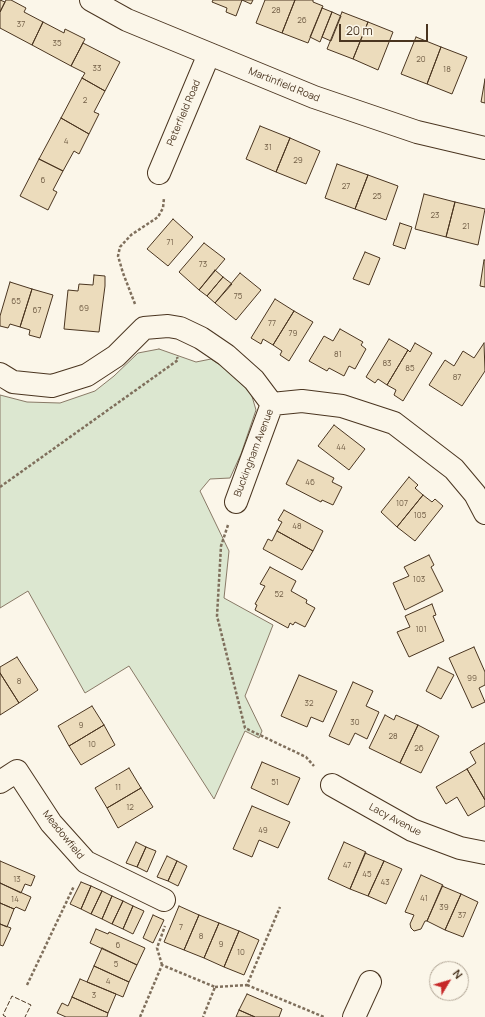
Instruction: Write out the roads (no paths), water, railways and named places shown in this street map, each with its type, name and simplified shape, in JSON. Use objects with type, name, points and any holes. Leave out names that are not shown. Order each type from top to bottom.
[{"type":"street","name":"Martinfield Road","points":[[91,0],[127,20],[328,102],[416,132],[485,148]]},
{"type":"street","name":"Peterfield Road","points":[[159,173],[209,54]]},
{"type":"street","name":"Buckingham Avenue","points":[[0,374],[13,382],[52,386],[87,375],[116,356],[144,328],[168,326],[180,328],[201,338],[226,355],[254,380],[272,404]]},
{"type":"street","name":"Buckingham Avenue","points":[[272,404],[302,401],[342,406],[394,423],[454,469],[474,494],[485,513]]},
{"type":"street","name":"Buckingham Avenue","points":[[236,502],[272,404]]},
{"type":"street","name":"Meadowfield","points":[[0,782],[17,771],[51,823],[86,862],[164,900]]},
{"type":"street","name":"Lacy Avenue","points":[[332,785],[412,830],[460,848],[485,853]]},
{"type":"street","points":[[354,1017],[370,982]]}]
